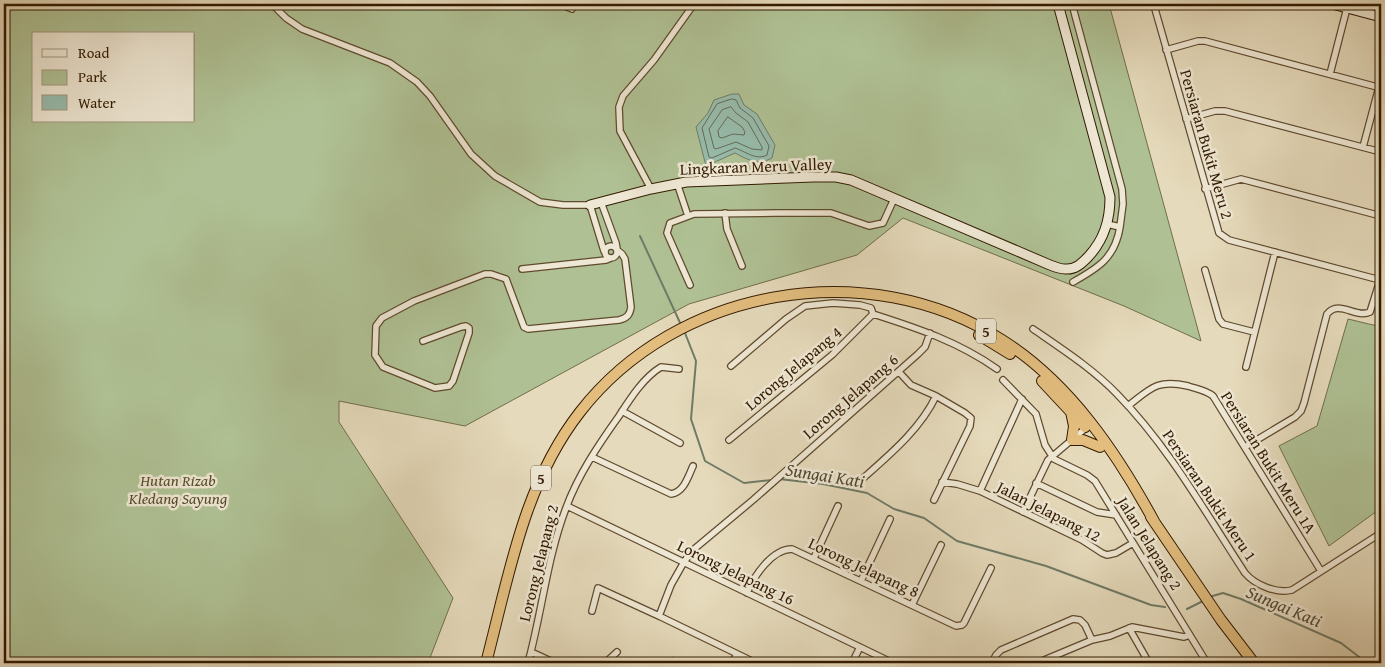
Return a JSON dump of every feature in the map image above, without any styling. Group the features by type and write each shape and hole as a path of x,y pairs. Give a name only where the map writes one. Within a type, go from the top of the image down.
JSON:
{"highway":[{"name":"5","path":"852,292 888,300 926,312 982,337 1022,363 1045,383 1088,426 1100,447 1155,523 1218,616 1254,663"},
{"name":"5","path":"486,663 511,558 519,534 536,489 558,445 580,412 604,385 635,358 668,336 698,320 733,306 766,298 804,293 852,292 888,296 929,307 964,320 1000,338 1038,368 1062,391 1088,426 1118,459 1155,523"},
{"path":"1070,410 1074,426 1072,440 1083,440 1100,447"},
{"name":"5","path":"1218,616 1246,663"}],"street":[{"name":"Lingkaran Meru Valley","path":"272,4 293,24 302,29 379,58 406,74 424,88 471,154 495,176 540,202 563,205 590,205 677,183 759,178 836,177 851,180 1065,270 1078,267 1103,237 1110,204 1109,189 1058,4"},
{"path":"560,4 572,9"},
{"path":"651,189 620,131 620,102 654,60 694,4"},
{"path":"1072,4 1122,189 1123,204 1115,247 1104,262 1073,282"},
{"name":"Persiaran Bukit Meru 2","path":"1155,4 1166,50 1217,230 1221,236 1229,240 1381,278"},
{"path":"1332,4 1381,17"},
{"path":"1330,74 1347,8"},
{"path":"1166,50 1198,41 1205,41 1380,88 1363,148"},
{"path":"1072,56 1085,53"},
{"path":"1186,119 1225,110 1381,152"},
{"path":"1206,189 1241,179 1381,216"},
{"path":"677,183 688,216"},
{"path":"690,284 667,232 670,223 688,216 831,212 864,225 873,226 883,223 894,199"},
{"path":"522,269 606,260 616,255 616,243 601,202"},
{"path":"590,205 606,256 620,260 625,266"},
{"path":"725,214 727,229 742,266"},
{"path":"595,222 606,218"},
{"path":"1107,224 1120,227"},
{"path":"423,341 461,326 469,328 453,381 449,386 435,388 383,367 375,355 376,326 379,320 422,297 488,273 504,278 507,281 524,327 528,329 626,318 630,310 624,256 614,246 610,246 606,247 596,260"},
{"path":"1246,367 1276,252"},
{"path":"1205,270 1219,318 1223,324 1254,332"},
{"path":"1245,447 1298,415 1304,403 1327,314 1334,308 1364,314 1370,312 1381,278"},
{"path":"731,366 786,319 805,306 821,303 860,305 871,308 873,314 930,333 960,346 998,369"},
{"name":"Lorong Jelapang 4","path":"729,440 832,355 873,314"},
{"name":"Persiaran Bukit Meru 1","path":"1033,330 1090,370 1128,406 1161,444 1249,578 1279,591 1288,591 1381,533"},
{"name":"Lorong Jelapang 6","path":"684,562 693,550 770,485 925,347 930,333"},
{"name":"Lorong Jelapang 2","path":"528,663 566,506 592,457 638,390 658,369 665,367 679,369"},
{"path":"898,372 911,385 936,396 971,418 970,426 934,500"},
{"path":"1003,380 1036,414 1046,445 1052,456"},
{"name":"Persiaran Bukit Meru 1A","path":"1128,406 1147,390 1161,384 1174,383 1206,391 1215,399 1321,571"},
{"path":"860,480 908,436 936,396"},
{"path":"980,492 1022,400"},
{"path":"622,411 680,443"},
{"path":"1023,512 1036,483 1052,456 1088,426"},
{"name":"Jalan Jelapang 2","path":"1052,456 1092,478 1207,663"},
{"path":"592,457 671,494 677,493 682,488 693,466"},
{"name":"Jalan Jelapang 12","path":"942,482 957,484 980,492 1107,554 1116,553 1133,542"},
{"path":"1036,483 1097,512 1116,515"},
{"name":"Lorong Jelapang 16","path":"566,506 894,663"},
{"path":"814,558 838,506"},
{"path":"861,581 890,519"},
{"path":"912,605 941,545"},
{"name":"Lorong Jelapang 8","path":"747,592 757,574 782,550 792,549 956,626 960,626 964,623 991,568"},
{"path":"659,616 671,585 684,562"},
{"path":"592,611 598,588 756,663"},
{"path":"992,663 1001,650 1074,619 1080,620 1085,624 1092,640"},
{"path":"1037,663 1092,640 1110,636 1129,628 1139,627 1184,637 1190,635"},
{"path":"1129,628 1149,663"},
{"path":"852,663 860,647"},
{"path":"531,652 555,663"},
{"path":"605,663 617,652"},
{"path":"732,663 737,654"}],"green space":[{"name":"Hutan Rizab Kledang Sayung","path":"4,4 1109,4 1201,341 1124,306 903,218 857,255 689,304 465,426 339,401 339,422 453,598 428,663 4,663"},
{"path":"1348,319 1381,325 1381,508 1329,546 1279,446 1317,426"}],"water":[{"path":"732,94 739,94 744,105 757,114 775,145 772,158 757,162 735,153 706,166 696,127 708,113 714,100"}],"waterway":[{"name":"Sungai Kati","path":"640,236 682,327"},
{"name":"Sungai Kati","path":"685,333 696,361 691,419 705,461 744,483 772,480"},
{"name":"Sungai Kati","path":"779,479 823,484 867,493 894,509 924,518 957,541 1046,566 1151,605 1165,607"},
{"name":"Sungai Kati","path":"1209,597 1223,593 1241,599 1341,643 1367,663"},
{"name":"Sungai Kati","path":"1187,609 1203,601"}]}
